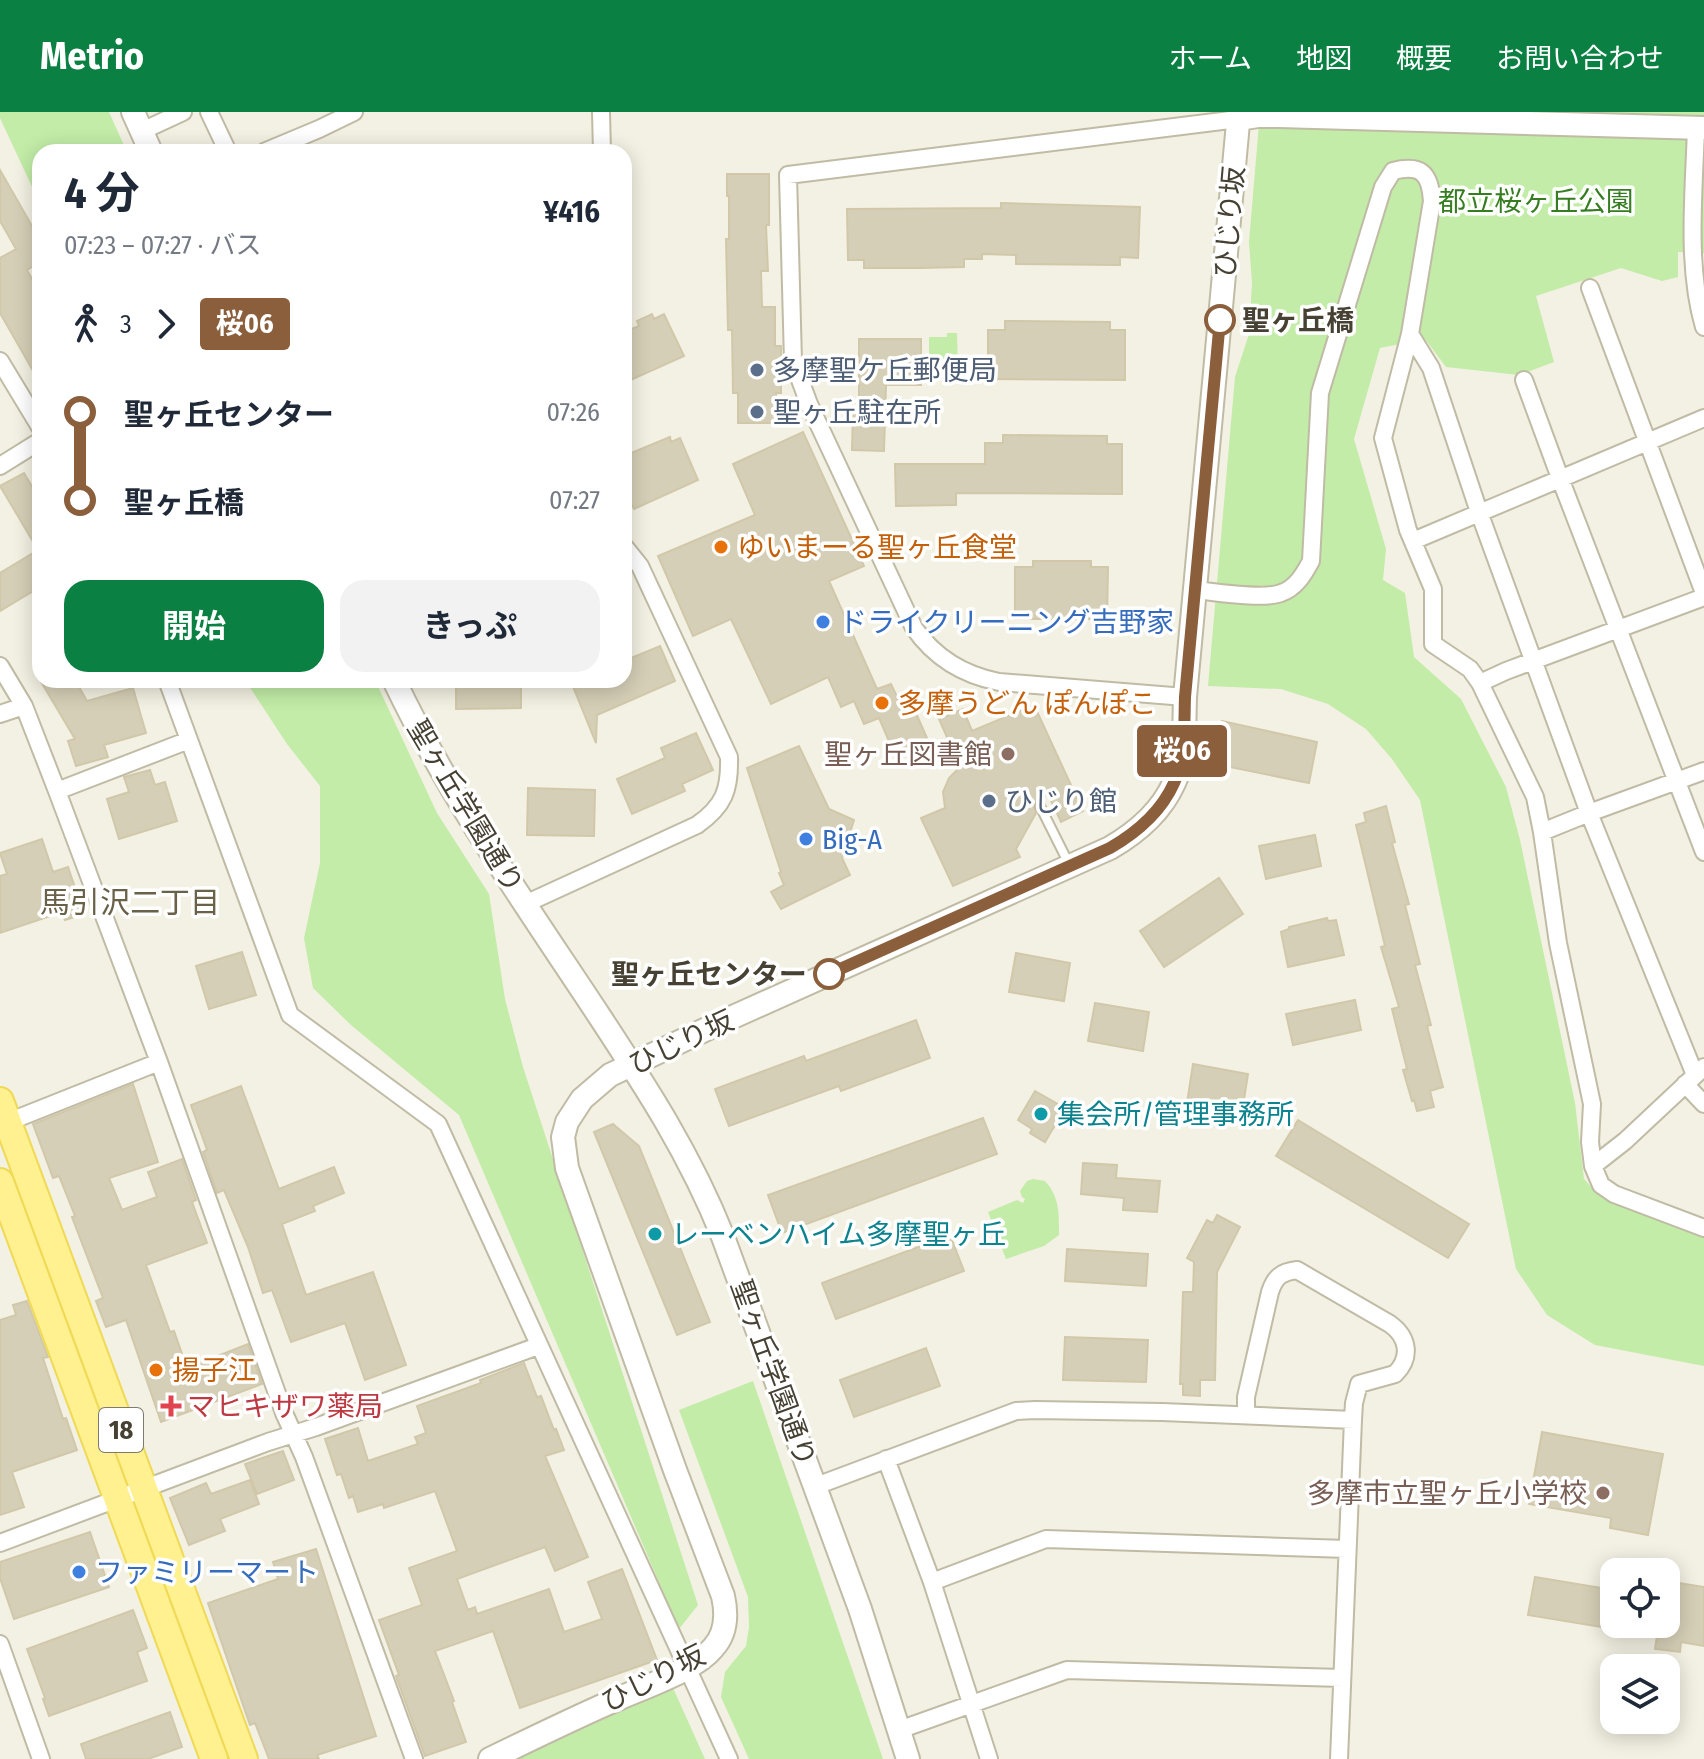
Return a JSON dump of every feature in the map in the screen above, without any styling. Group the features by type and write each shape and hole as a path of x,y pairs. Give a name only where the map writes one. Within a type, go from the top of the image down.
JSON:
{"main road":[{"name":"18","path":"4,1111 244,1759"},
{"name":"18","path":"0,1182 214,1759"}],"street":[{"path":"147,144 137,122 183,112"},
{"path":"209,112 224,144"},
{"path":"312,112 319,129"},
{"path":"283,144 354,112"},
{"path":"601,112 602,144"},
{"path":"1185,697 979,678 957,669 924,642 914,628 809,404 793,361 788,175 1239,116 1700,128 1695,288 1704,327"},
{"name":"ひじり坂","path":"490,1759 688,1667 715,1646 725,1625 725,1605 570,1178 563,1137 567,1122 582,1099 610,1075 715,1025 1110,848 1134,834 1157,809 1174,783 1183,741 1239,116"},
{"path":"1195,590 1278,595 1295,585 1311,561 1320,393 1383,187 1393,171 1415,169 1427,176 1432,201 1410,334 1383,438 1408,530 1433,589 1433,644 1470,669 1480,683 1535,797 1558,943 1592,1104 1590,1142 1593,1166 1601,1185 1614,1194 1704,1228"},
{"path":"1480,683 1704,595 1590,288"},
{"path":"1410,334 1431,368 1479,512 1589,813 1704,1104"},
{"path":"0,361 32,414"},
{"path":"1524,380 1704,852"},
{"path":"1413,541 1704,418"},
{"path":"0,466 32,446"},
{"path":"525,904 697,825 712,815 727,788 729,757 640,566 632,556"},
{"path":"0,666 24,706 57,791 414,1759"},
{"path":"170,688 290,1015 438,1124 729,1759"},
{"name":"聖ヶ丘学園通り","path":"398,688 482,838 632,1065 691,1164 709,1201 860,1609 908,1759"},
{"path":"0,714 24,706"},
{"path":"57,791 189,740"},
{"path":"1542,832 1704,771"},
{"path":"4,1111 159,1062"},
{"path":"1593,1166 1625,1141 1695,1076"},
{"path":"1246,1415 1246,1397 1270,1292 1280,1274 1297,1270 1400,1331 1405,1361 1395,1374 1359,1384 1354,1403 1339,1759"},
{"path":"0,1543 538,1346"},
{"path":"816,1486 1016,1411 1353,1420"},
{"path":"886,1459 932,1582 989,1759"},
{"path":"932,1582 1046,1539 1347,1549"},
{"path":"0,1644 41,1759"},
{"path":"899,1730 1067,1670 1342,1678"}],"lane":[{"path":"1040,806 1069,865"}],"green space":[{"path":"0,112 109,112 123,144 32,144 32,187"},
{"name":"都立桜ヶ丘公園","path":"1260,112 1704,112 1704,253 1678,252 1678,277 1662,281 1621,268 1536,296 1554,362 1519,375 1446,367 1425,339 1380,348 1354,439 1386,549 1383,580 1405,593 1414,657 1461,699 1506,787 1575,1103 1584,1179 1594,1190 1704,1234 1704,1366 1595,1345 1547,1315 1516,1269 1420,800 1392,759 1366,729 1328,704 1281,689 1208,686 1235,377 1249,334 1252,283 1249,242"},
{"path":"947,333 957,333 958,368 929,368 929,337 947,337"},
{"path":"250,688 379,688 437,813 489,894 505,999 523,1067 698,1605 679,1629 459,1115 351,1025 313,988 304,938 320,863 320,786 287,744"},
{"path":"1027,1181 1045,1181 1054,1193 1058,1206 1059,1235 1044,1246 1006,1259 988,1212 1017,1200 1023,1203 1025,1199 1020,1191"},
{"path":"753,1381 883,1759 749,1759 721,1697 725,1672 746,1646 748,1597 679,1410"},
{"path":"672,1688 705,1759 517,1759"}],"building":[{"path":"0,170 32,226 32,267 27,270 32,279 32,369 0,313 0,258 16,249 0,221"},
{"path":"727,174 769,174 769,225 766,225 768,271 761,271 762,307 775,307 775,346 781,346 781,393 776,393 777,423 738,423 738,393 733,393 732,330 728,330"},
{"path":"1001,203 1140,207 1138,258 1120,257 1120,265 1016,264 1016,255 982,254 982,259 964,259 964,267 921,268 864,268 864,260 848,260 847,209 1001,208"},
{"path":"652,314 654,319 664,314 684,356 632,379 632,329 639,326 637,321"},
{"path":"1005,321 1110,322 1110,330 1125,330 1125,380 988,379 988,330 1005,330"},
{"path":"859,339 921,339 921,385 886,385 884,451 852,450 853,411 859,411"},
{"path":"803,432 864,566 829,581 877,689 891,684 898,699 908,695 927,738 894,753 879,718 864,724 854,701 841,707 828,677 771,704 731,619 693,636 658,556 755,515 733,464"},
{"path":"1003,435 1107,436 1107,444 1122,444 1122,494 956,493 956,505 896,506 895,464 985,464 985,443 1003,443"},
{"path":"670,437 671,442 680,438 698,480 634,509 632,453"},
{"path":"24,473 32,486 32,540 0,486"},
{"path":"32,554 32,592 0,611 0,573"},
{"path":"1033,561 1091,561 1091,567 1108,567 1107,619 1015,619 1015,567 1033,567"},
{"path":"660,646 675,681 597,715 596,743 574,688 632,688 632,658"},
{"path":"45,688 80,688 87,701 133,688 146,733 104,745 108,757 76,766 68,741 75,739"},
{"path":"456,688 521,688 521,708 456,709"},
{"name":"ひじり館","path":"1034,705 1083,811 1061,822 1047,792 1043,800 1038,799 1034,803 1036,813 1016,849 1020,857 953,886 921,818 945,808 943,792 949,778 960,767 939,719 963,709 972,731"},
{"path":"1222,721 1317,742 1309,783 1215,764"},
{"path":"696,733 713,770 682,784 685,791 632,814 617,779 665,758 661,748"},
{"name":"Big-A","path":"799,746 829,809 854,820 842,858 850,875 781,909 771,892 784,885 781,872 747,768"},
{"path":"150,770 155,785 165,782 177,821 119,839 107,799 129,792 124,777"},
{"path":"528,788 595,790 594,836 527,835"},
{"path":"1386,806 1395,842 1392,843 1409,904 1405,905 1420,964 1415,965 1431,1025 1427,1026 1443,1087 1430,1091 1434,1107 1417,1111 1403,1070 1407,1069 1392,1009 1399,1007 1381,947 1385,946 1356,825 1366,822 1364,813"},
{"path":"1315,835 1321,866 1266,879 1259,846"},
{"path":"42,839 53,872 68,867 84,914 65,920 62,912 0,933 0,876 7,874 0,853"},
{"path":"1219,878 1243,914 1164,967 1140,931"},
{"path":"1327,918 1328,921 1336,920 1344,955 1288,967 1281,932 1289,927"},
{"path":"242,952 256,995 209,1009 196,966"},
{"path":"1016,953 1070,963 1064,1001 1009,992"},
{"path":"1355,1000 1361,1030 1293,1045 1286,1014"},
{"path":"1095,1003 1149,1012 1143,1051 1088,1041"},
{"path":"916,1020 930,1058 841,1091 839,1086 729,1126 715,1089 804,1056 806,1061"},
{"path":"1193,1064 1248,1074 1242,1112 1187,1103"},
{"path":"133,1084 158,1162 109,1178 122,1210 157,1197 148,1172 182,1159 196,1200 192,1202 207,1243 146,1265 170,1332 174,1331 187,1368 248,1344 262,1384 161,1422 126,1320 106,1327 96,1301 103,1298 72,1217 75,1216 59,1176 53,1178 33,1124"},
{"path":"241,1086 279,1189 334,1167 344,1193 313,1206 315,1211 282,1224 306,1295 373,1272 406,1365 365,1380 345,1323 291,1342 272,1290 263,1293 224,1190 217,1193 203,1152 207,1150 191,1105"},
{"name":"集会所/管理事務所","path":"1035,1091 1065,1108 1045,1142 1030,1133 1032,1129 1018,1120"},
{"path":"983,1118 997,1154 782,1233 768,1195"},
{"path":"1298,1120 1469,1224 1448,1258 1276,1156"},
{"name":"レーベンハイム多摩聖ヶ丘","path":"613,1124 639,1146 710,1322 677,1335 594,1132"},
{"path":"1083,1163 1117,1165 1116,1178 1160,1181 1157,1212 1123,1210 1124,1198 1081,1194"},
{"path":"1217,1215 1240,1227 1217,1272 1215,1380 1200,1380 1200,1396 1183,1395 1183,1384 1180,1384 1183,1292 1193,1292 1194,1262 1187,1258 1207,1220 1213,1223"},
{"path":"950,1235 964,1271 836,1319 822,1283"},
{"path":"1067,1249 1148,1254 1146,1286 1065,1281"},
{"path":"27,1301 48,1357 43,1358 63,1419 66,1418 77,1450 12,1472 24,1507 0,1515 0,1320 16,1315 13,1305"},
{"path":"1065,1337 1148,1340 1146,1382 1063,1380"},
{"path":"926,1348 940,1386 854,1417 840,1380"},
{"path":"524,1363 564,1450 545,1456 588,1557 555,1571 545,1547 457,1579 468,1610 475,1607 477,1614 549,1589 564,1632 602,1619 588,1582 622,1569 657,1660 520,1708 493,1631 435,1651 466,1742 425,1756 379,1620 422,1605 409,1568 457,1551 435,1491 384,1508 383,1504 358,1512 353,1496 349,1498 341,1474 337,1475 325,1439 358,1428 368,1461 418,1444 415,1437 426,1433 417,1406 481,1383 480,1380"},
{"path":"1542,1432 1663,1454 1648,1535 1610,1528 1611,1518 1529,1504"},
{"path":"283,1451 294,1480 257,1494 245,1464"},
{"path":"250,1480 259,1504 220,1519 225,1531 189,1545 170,1498 206,1483 211,1494"},
{"path":"90,1532 109,1587 14,1619 0,1578 0,1562"},
{"path":"316,1549 376,1736 317,1755 319,1759 269,1759 255,1723 250,1725 208,1603 278,1579 273,1562"},
{"path":"1535,1577 1600,1588 1600,1627 1528,1615"},
{"path":"1680,1583 1704,1587 1704,1646 1681,1642 1680,1652 1655,1649 1657,1638 1680,1638"},
{"path":"133,1610 147,1648 137,1652 147,1681 49,1716 27,1649"},
{"path":"170,1712 182,1747 148,1759 86,1759 81,1744"}],"bus line":[{"name":"桜06","path":"829,974 1110,848 1134,834 1157,809 1174,783 1183,741 1220,320"}],"place":[{"name":"聖ヶ丘橋","path":"1220,320"},
{"name":"多摩聖ケ丘郵便局","path":"757,370"},
{"name":"聖ヶ丘駐在所","path":"757,412"},
{"name":"ゆいまーる聖ヶ丘食堂","path":"721,547"},
{"name":"ドライクリーニング吉野家","path":"823,622"},
{"name":"多摩うどん ぽんぽこ","path":"882,703"},
{"name":"聖ヶ丘図書館","path":"1008,754"},
{"name":"ひじり館","path":"989,801"},
{"name":"Big-A","path":"806,839"},
{"name":"聖ヶ丘センター","path":"829,974"},
{"name":"集会所/管理事務所","path":"1041,1114"},
{"name":"レーベンハイム多摩聖ヶ丘","path":"655,1234"},
{"name":"揚子江","path":"156,1370"},
{"name":"マヒキザワ薬局","path":"171,1406"},
{"name":"多摩市立聖ヶ丘小学校","path":"1603,1493"},
{"name":"ファミリーマート","path":"79,1572"}],"district":[{"name":"馬引沢二丁目","path":"130,903"}]}
